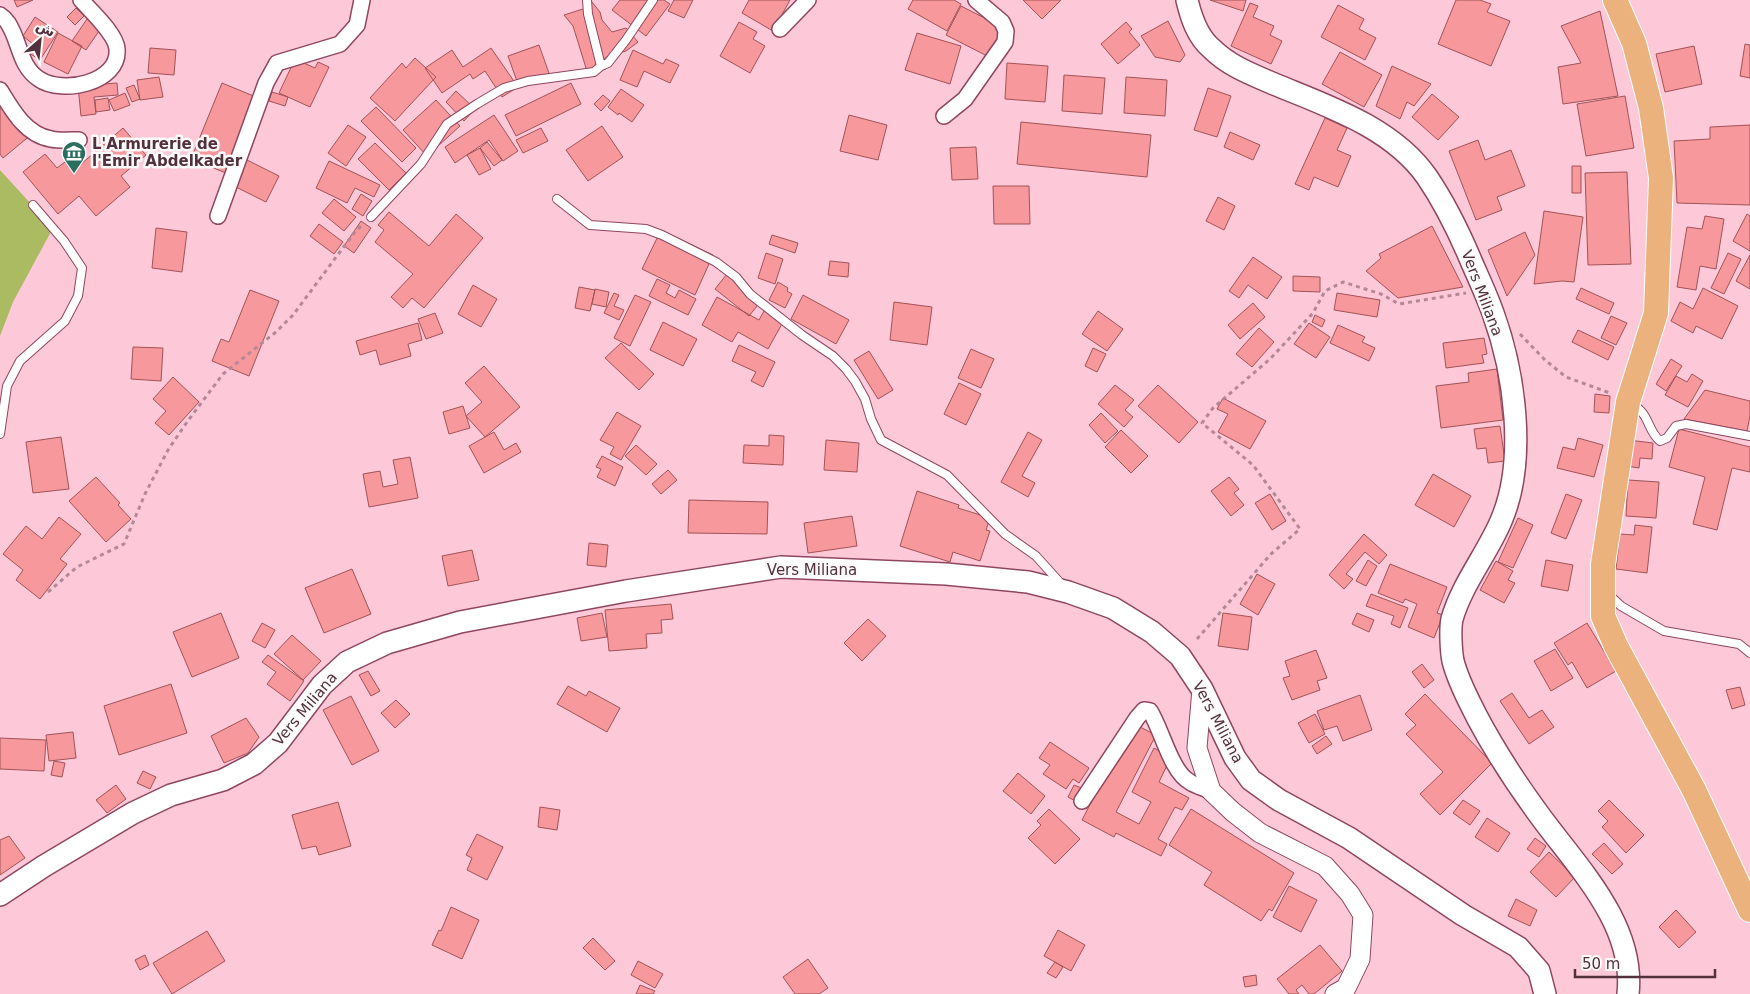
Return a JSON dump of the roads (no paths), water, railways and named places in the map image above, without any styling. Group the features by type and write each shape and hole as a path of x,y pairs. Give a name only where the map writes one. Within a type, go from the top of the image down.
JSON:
{"main road":[{"name":"Vers Miliana","path":"1188,0 1192,20 1209,47 1234,67 1349,116 1396,144 1425,174 1452,217 1494,313 1511,380 1516,433 1512,485 1502,520 1463,592 1451,621 1452,658 1462,687 1491,743 1534,808 1600,896 1621,936 1630,978 1628,994"},
{"path":"1615,0 1634,43 1651,108 1661,178 1656,313 1628,402 1603,564 1603,616 1616,646 1694,790 1750,910"},
{"name":"Vers Miliana","path":"0,895 44,866 133,813 172,795 222,780 254,764 278,743 322,685 347,662 387,643 460,622 597,596 781,567 946,574 1028,582 1068,592 1113,608 1152,632 1180,656 1202,689 1235,758 1251,780 1278,800 1349,838 1462,916 1518,947 1539,971 1545,994"}],"street":[{"path":"0,15 8,22 30,72 40,81 60,86 82,85 100,78 115,65 118,50 115,40 81,0"},
{"path":"218,216 266,83 277,63 340,44 357,25 362,0"},
{"path":"780,29 808,0"},
{"path":"944,116 965,99 1005,42 1006,31 1002,22 976,0"},
{"path":"0,90 15,114 32,132 50,139 79,140"},
{"path":"1202,689 1197,748 1211,791"},
{"path":"1082,801 1137,718 1144,710 1150,711 1156,720 1177,771 1188,782 1211,791 1233,812 1260,833 1325,866 1350,894 1363,916 1360,959 1346,988 1335,994"}],"lane":[{"path":"587,0 588,14 601,66"},
{"path":"371,217 421,164 447,124 504,88 528,81 594,72 608,63 653,0"},
{"path":"556,199 590,226 646,230 662,235 716,262 736,277 750,294 802,336 833,356 846,368 865,399 881,440 948,475 1005,534 1036,556 1068,592"},
{"path":"0,434 7,386 20,361 65,322 78,296 82,268 64,241 34,205"},
{"path":"1628,402 1640,408 1654,436 1660,441 1667,438 1676,426 1686,424 1750,436"},
{"path":"1604,590 1621,606 1664,631 1739,644 1750,653"}],"place":[{"name":"L'Armurerie de l'Emir Abdelkader","path":"74,174"}]}
